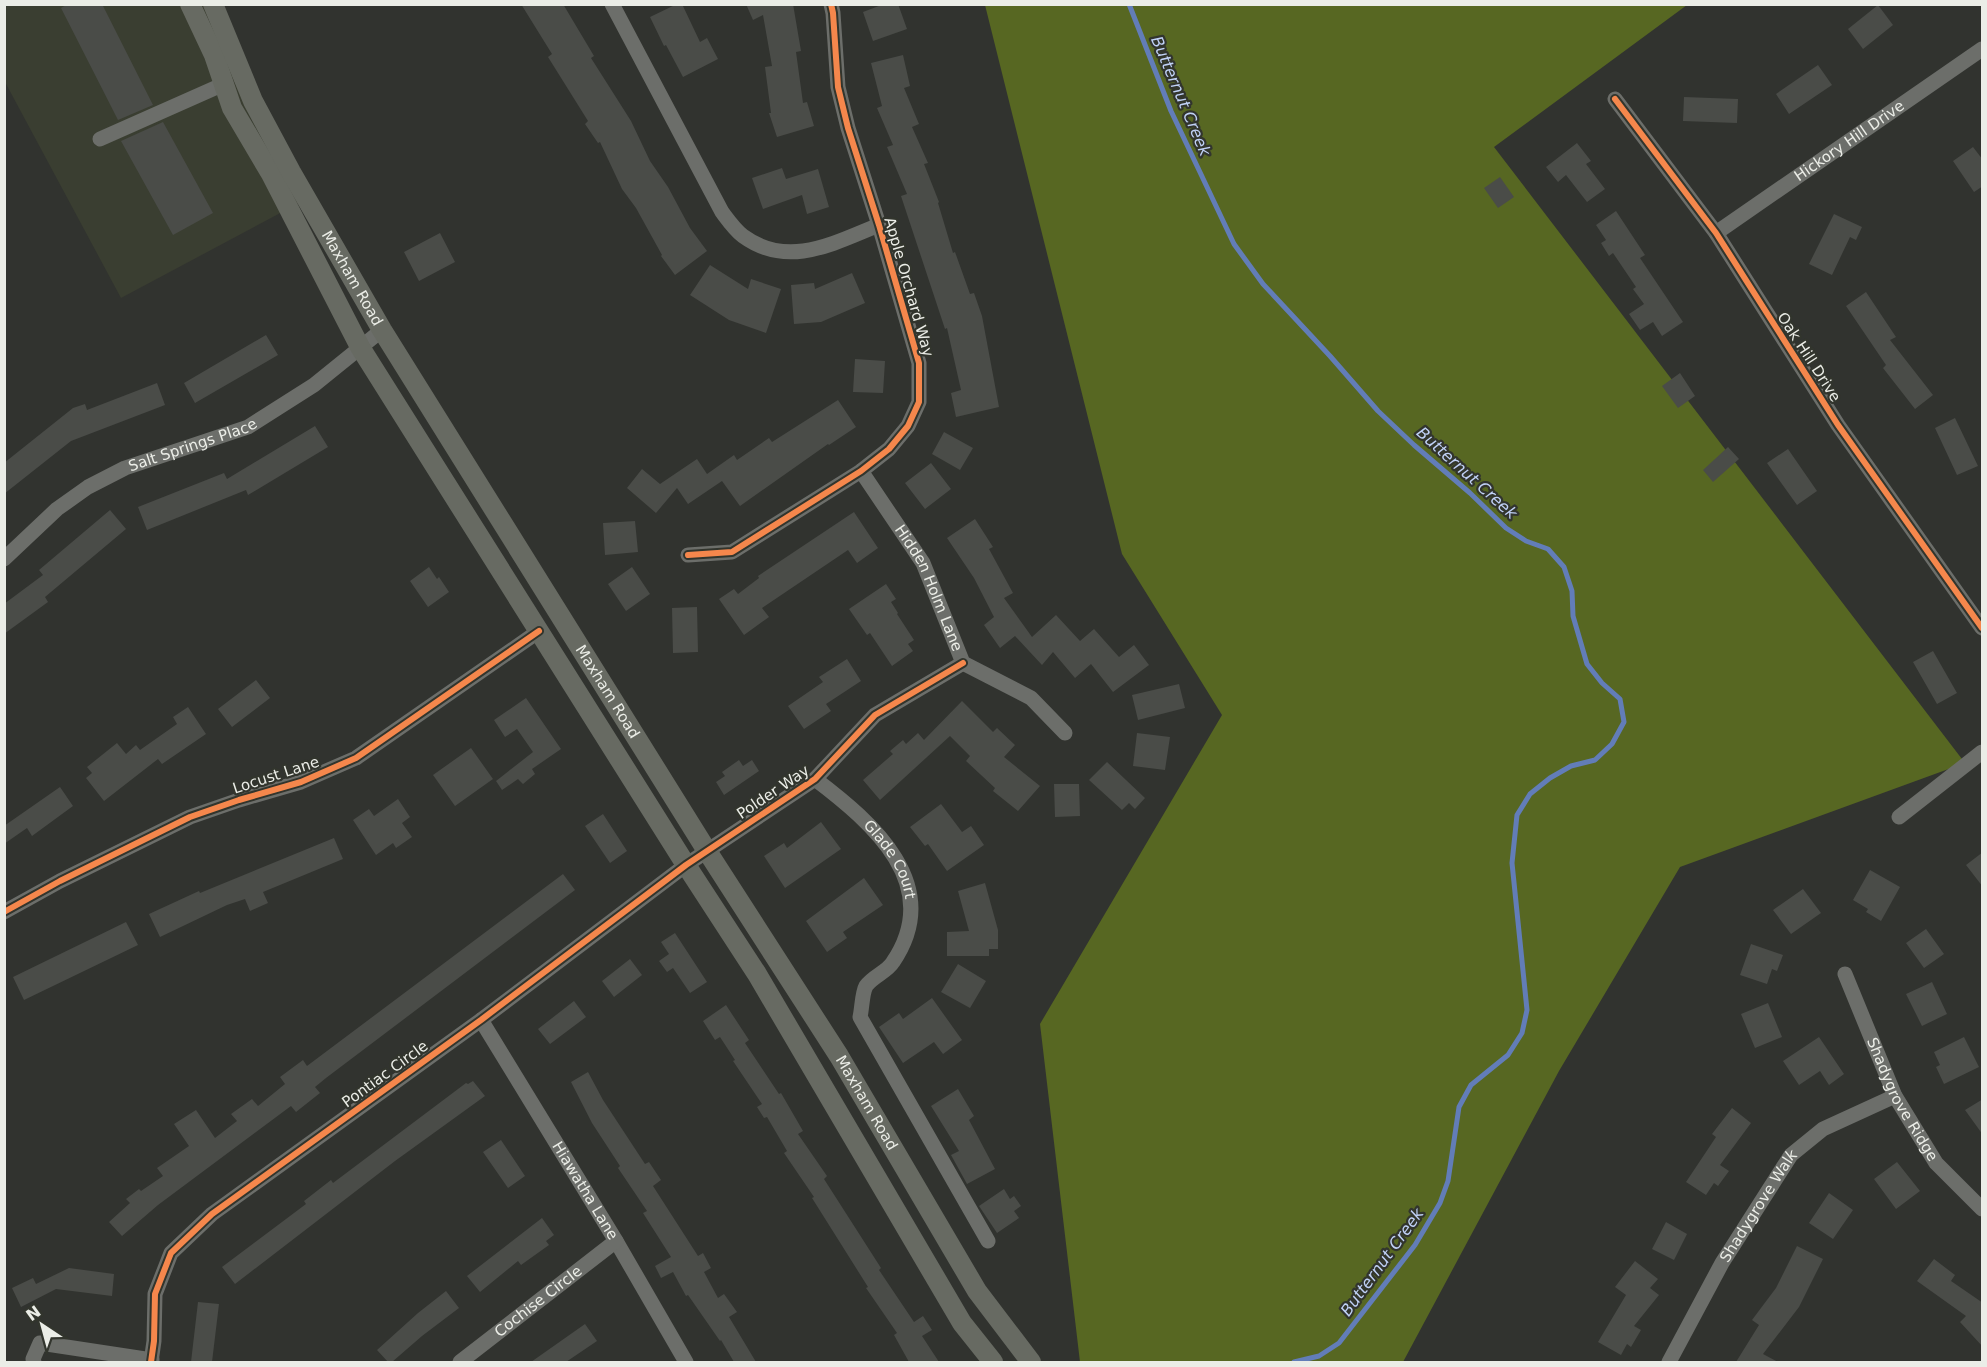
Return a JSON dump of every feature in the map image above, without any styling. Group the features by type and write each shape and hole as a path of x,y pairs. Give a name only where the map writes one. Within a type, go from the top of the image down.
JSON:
{"main road":[{"name":"Maxham Road","path":"190,4 204,32 232,108 271,174 360,347 757,974 962,1323 993,1362"},
{"name":"Maxham Road","path":"213,4 253,101 382,330 707,851 840,1056 976,1291 1030,1362"}],"street":[{"path":"612,4 722,212 742,235 764,248 797,253 828,245 879,225"},
{"name":"Apple Orchard Way","path":"688,555 732,552 861,471 889,449 908,426 919,402 920,363 848,129 838,87 834,13 831,4"},
{"name":"Hickory Hill Drive","path":"1716,233 1980,55"},
{"path":"100,139 224,84"},
{"name":"Oak Hill Drive","path":"1615,99 1716,233 1838,425 1983,628"},
{"name":"Salt Springs Place","path":"4,559 57,509 88,487 125,468 248,427 314,385 382,330"},
{"name":"Hidden Holm Lane","path":"861,471 923,564 963,663 1031,698 1065,733"},
{"name":"Locust Lane","path":"4,912 60,881 190,817 302,782 356,758 539,631"},
{"name":"Polder Way","path":"707,851 815,779 875,715 963,663"},
{"path":"1899,817 1976,757"},
{"name":"Glade Court","path":"815,779 869,825 888,846 911,892 911,923 893,963 866,987 861,1017 988,1241"},
{"name":"Pontiac Circle","path":"152,1361 154,1294 171,1252 212,1214 481,1020 707,851"},
{"name":"Shadygrove Ridge","path":"1845,974 1895,1096 1936,1163 1983,1209"},
{"name":"Hiawatha Lane","path":"481,1020 616,1241 686,1362"},
{"name":"Shadygrove Walk","path":"1669,1362 1722,1263 1791,1155 1823,1130 1895,1096"},
{"name":"Cochise Circle","path":"460,1362 616,1241"},
{"path":"34,1362 33,1359 40,1342 152,1361"}],"shaded area":[{"path":"4,5 213,5 301,202 121,298 5,82"}],"green space":[{"path":"985,5 1687,5 1494,147 1965,763 1680,867 1559,1071 1403,1362 1080,1362 1040,1024 1222,715 1122,554"}],"building":[{"path":"68,4 102,4 153,105 118,120 61,8"},
{"path":"521,4 563,4 594,56 591,58 631,121 650,161 668,187 690,228 707,251 675,275 661,256 636,208 622,189 600,142 598,143 585,124 588,121 548,57 552,54"},
{"path":"677,4 682,4 700,42 707,38 718,59 683,77 650,17"},
{"path":"746,4 793,4 801,51 796,52 803,103 807,102 814,126 777,137 769,113 771,113 765,67 772,66 763,15 753,20"},
{"path":"884,4 898,4 907,29 873,41 863,12"},
{"path":"1878,5 1893,25 1863,49 1848,29"},
{"path":"903,55 910,86 904,88 919,124 912,127 928,163 924,164 939,202 953,253 955,252 970,294 974,293 982,316 999,407 956,417 951,393 961,390 947,328 945,329 901,196 907,194 887,147 893,145 877,108 882,106 871,63"},
{"path":"1818,65 1832,85 1789,114 1776,94"},
{"path":"1684,97 1738,99 1737,123 1683,121"},
{"path":"163,122 213,213 173,235 121,141"},
{"path":"1577,143 1591,161 1586,164 1605,189 1587,202 1566,175 1558,182 1546,167"},
{"path":"1973,147 1983,160 1983,186 1974,192 1953,161"},
{"path":"782,168 786,179 818,169 829,207 807,214 802,195 763,209 752,178"},
{"path":"1500,177 1514,197 1498,208 1484,188"},
{"path":"1616,211 1645,255 1640,258 1683,322 1662,336 1653,322 1640,330 1629,314 1644,304 1633,289 1636,287 1613,253 1609,256 1601,243 1606,240 1596,225"},
{"path":"1834,214 1862,227 1856,240 1850,237 1832,275 1809,264"},
{"path":"440,233 455,262 419,281 404,252"},
{"path":"710,265 748,289 751,279 781,289 766,333 729,320 690,295"},
{"path":"852,273 865,303 821,322 794,324 791,285 814,283 815,289"},
{"path":"1866,292 1896,337 1890,340 1933,395 1915,409 1883,368 1886,365 1846,306"},
{"path":"266,335 278,355 195,403 184,383"},
{"path":"855,359 885,361 883,393 853,392"},
{"path":"1680,373 1695,396 1678,408 1662,386"},
{"path":"157,383 165,405 71,441 4,494 4,463 73,408 85,404 87,410"},
{"path":"838,400 856,427 740,506 722,481 688,504 677,488 656,513 627,488 642,469 660,484 697,459 707,474 734,455 737,460 769,438 772,442"},
{"path":"1955,418 1978,466 1957,475 1935,428"},
{"path":"315,426 328,447 248,495 246,490 147,530 138,507 224,473 227,479"},
{"path":"944,432 973,448 960,470 932,454"},
{"path":"1728,447 1739,459 1713,482 1703,470"},
{"path":"1788,449 1817,491 1797,505 1767,463"},
{"path":"931,463 951,489 925,509 905,483"},
{"path":"110,510 126,529 45,597 48,602 4,634 4,604 43,575 39,570"},
{"path":"854,512 878,548 857,563 848,550 762,608 769,617 744,635 719,599 734,589 738,594 759,578 758,576"},
{"path":"975,519 993,547 989,549 1013,593 1004,598 1032,637 1056,615 1080,641 1094,629 1119,657 1134,645 1149,665 1113,692 1091,664 1075,678 1053,652 1042,665 1015,636 1000,648 984,625 994,617 974,578 947,538"},
{"path":"635,521 638,552 605,555 603,523"},
{"path":"429,567 449,592 428,607 410,581"},
{"path":"632,567 650,594 626,611 608,584"},
{"path":"886,584 896,599 891,602 897,614 914,640 908,644 913,651 892,666 870,633 867,635 849,609"},
{"path":"697,607 698,652 673,653 672,608"},
{"path":"1933,651 1957,693 1937,704 1913,662"},
{"path":"847,659 861,681 826,704 831,711 804,729 788,706 823,682 819,677"},
{"path":"256,680 270,698 232,727 218,709"},
{"path":"1179,684 1185,708 1138,720 1132,695"},
{"path":"526,698 561,749 532,769 535,774 523,784 518,779 502,790 496,781 533,752 517,729 505,737 494,720"},
{"path":"962,701 993,732 997,728 1015,745 1004,757 1040,786 1018,811 993,791 995,788 966,761 970,756 950,736 880,800 863,780 893,754 890,751 903,740 906,744 918,733 924,740"},
{"path":"188,707 206,734 162,764 158,759 104,801 86,778 92,773 87,767 117,743 126,754 136,745 140,750 177,724 173,717"},
{"path":"1137,733 1170,737 1165,770 1133,766"},
{"path":"471,748 493,779 455,806 433,775"},
{"path":"739,760 743,766 752,760 759,771 724,795 716,782 725,776 722,772"},
{"path":"1107,762 1145,798 1135,809 1129,803 1122,810 1089,780"},
{"path":"1054,784 1079,784 1080,816 1055,817"},
{"path":"60,787 73,806 32,836 27,828 4,844 4,826"},
{"path":"398,799 410,817 402,823 412,837 396,848 393,843 376,855 353,820 369,809 374,816"},
{"path":"941,804 962,832 971,826 984,845 947,871 928,844 925,846 910,827"},
{"path":"603,814 627,851 610,863 585,826"},
{"path":"821,822 841,849 785,888 764,856 784,843 787,848"},
{"path":"334,838 343,859 263,892 268,903 250,911 245,899 227,905 160,937 149,914 199,891 200,893"},
{"path":"1983,852 1983,887 1966,865"},
{"path":"1870,870 1900,887 1881,921 1866,912 1868,909 1853,900"},
{"path":"563,874 575,890 326,1078 315,1087 320,1093 296,1112 291,1106 158,1205 122,1236 109,1222 130,1203 126,1199 163,1176 157,1168 189,1146 174,1124 196,1110 215,1138 237,1121 231,1114 252,1099 258,1106 285,1084 280,1077 303,1060 307,1066"},
{"path":"864,878 883,905 843,932 847,938 827,952 806,921"},
{"path":"985,883 998,930 998,949 989,949 989,956 947,956 947,932 969,931 958,891"},
{"path":"1803,889 1821,913 1791,934 1773,910"},
{"path":"126,922 138,945 24,1000 13,977"},
{"path":"1926,929 1944,954 1924,968 1906,943"},
{"path":"675,933 707,982 690,993 673,968 667,972 659,961 669,954 661,942"},
{"path":"1751,944 1783,955 1777,971 1772,969 1767,984 1740,975"},
{"path":"630,959 642,975 614,997 602,981"},
{"path":"958,964 986,981 970,1008 941,992"},
{"path":"1932,982 1947,1014 1922,1026 1906,994"},
{"path":"932,998 962,1040 943,1054 934,1042 903,1063 879,1027 899,1013 903,1019"},
{"path":"574,1001 586,1017 550,1044 538,1029"},
{"path":"1768,1003 1782,1037 1755,1048 1741,1014"},
{"path":"726,1005 749,1040 745,1043 779,1094 781,1093 803,1131 798,1134 827,1176 824,1179 881,1268 879,1270 914,1322 923,1316 932,1330 922,1336 939,1362 909,1362 894,1335 897,1333 866,1288 868,1287 812,1198 814,1197 784,1153 787,1151 767,1117 764,1118 757,1107 762,1104 720,1037 715,1040 703,1021"},
{"path":"1819,1037 1844,1074 1829,1085 1820,1071 1799,1085 1783,1061"},
{"path":"1964,1037 1979,1067 1944,1084 1936,1067 1940,1065 1934,1052"},
{"path":"588,1072 603,1100 645,1164 649,1162 661,1180 653,1186 698,1256 703,1253 711,1268 704,1272 718,1298 724,1294 737,1312 729,1317 756,1362 734,1362 721,1340 688,1295 686,1296 673,1272 661,1278 655,1266 671,1257 643,1213 647,1211 618,1168 620,1166 592,1123 571,1082"},
{"path":"473,1081 485,1096 395,1161 235,1284 222,1267 306,1204 304,1201 331,1180 333,1183 466,1083"},
{"path":"958,1089 974,1116 969,1120 995,1169 967,1184 951,1155 959,1151 931,1106"},
{"path":"1983,1099 1983,1135 1965,1110"},
{"path":"1732,1108 1751,1123 1720,1165 1729,1171 1718,1186 1714,1183 1706,1195 1686,1182 1716,1137 1712,1134"},
{"path":"501,1140 525,1176 508,1188 483,1152"},
{"path":"1897,1162 1920,1191 1896,1209 1874,1179"},
{"path":"1004,1189 1010,1199 1014,1196 1021,1206 1014,1211 1019,1218 997,1233 979,1206"},
{"path":"1829,1193 1853,1210 1833,1239 1809,1223"},
{"path":"542,1218 554,1235 546,1241 549,1245 521,1265 518,1261 480,1292 467,1276"},
{"path":"1666,1222 1687,1234 1674,1260 1652,1249"},
{"path":"1797,1246 1823,1259 1799,1307 1763,1354 1778,1362 1736,1362 1759,1325 1752,1320 1776,1288"},
{"path":"1934,1259 1955,1275 1951,1281 1983,1303 1983,1347 1960,1322 1966,1316 1917,1281"},
{"path":"1635,1261 1658,1279 1650,1288 1659,1295 1634,1326 1641,1330 1631,1347 1627,1344 1621,1355 1598,1342 1626,1295 1615,1287"},
{"path":"69,1268 114,1274 112,1296 56,1289 21,1307 12,1288 33,1278 36,1284"},
{"path":"446,1291 459,1308 392,1362 388,1362 377,1350"},
{"path":"198,1302 219,1304 212,1362 191,1362"},
{"path":"585,1324 597,1341 566,1362 531,1362"}],"waterway":[{"name":"Butternut Creek","path":"1129,4 1171,111 1234,244 1263,284 1378,411 1506,528 1526,541 1548,549 1564,567 1572,591 1573,616 1587,664 1602,683 1620,699 1624,722 1612,744 1595,760 1571,766 1550,778 1530,794 1517,815 1512,863 1527,1010 1522,1033 1508,1055 1471,1085 1459,1107 1448,1181 1440,1203 1415,1245 1339,1343 1319,1356 1294,1362"}],"cycle path":[{"path":"688,555 732,552 861,471 889,449 908,426 919,402 919,363 848,128 838,87 831,4"},
{"path":"1615,99 1716,233 1838,425 1982,628"},
{"path":"4,912 60,881 190,817 301,782 356,758 539,631"},
{"path":"151,1362 155,1294 171,1253 212,1214 481,1020 686,865 815,779 875,715 963,663"}]}
